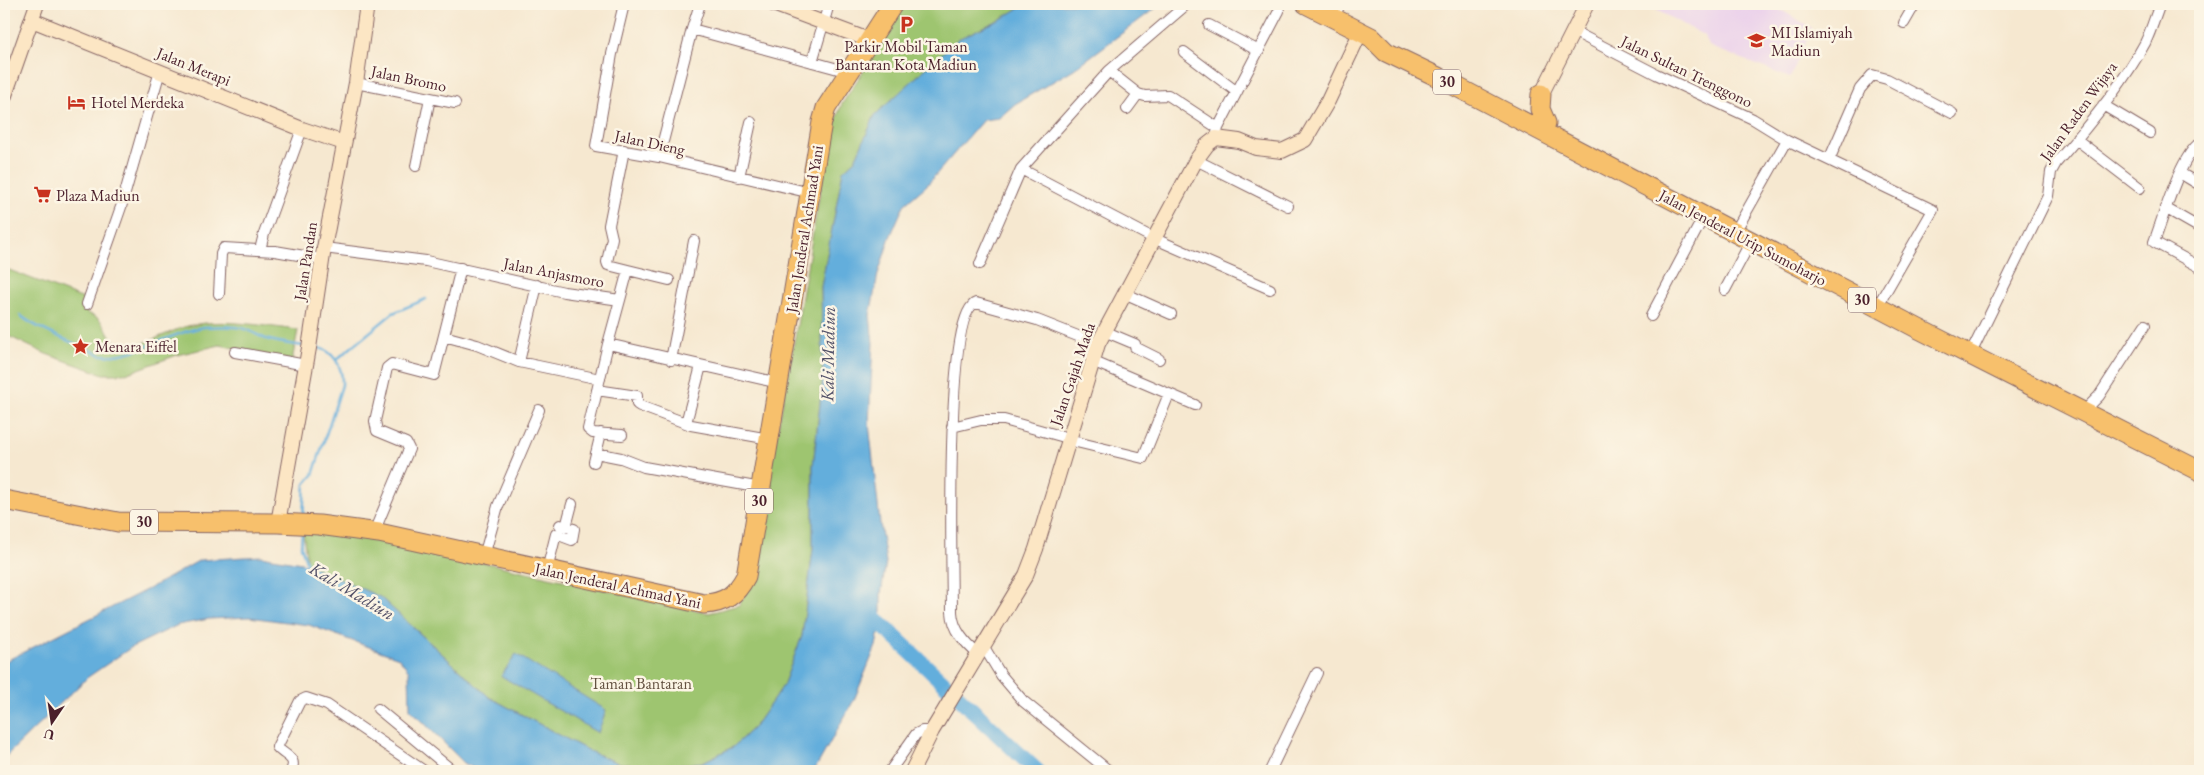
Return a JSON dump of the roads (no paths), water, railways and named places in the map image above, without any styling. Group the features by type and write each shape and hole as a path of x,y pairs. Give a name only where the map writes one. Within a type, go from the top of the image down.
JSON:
{"highway":[{"name":"Jalan Jenderal Achmad Yani","path":"4,500 118,522 319,525 374,532 704,604 718,603 731,596 746,576 822,122 826,108 893,4"},
{"name":"Jalan Jenderal Urip Sumoharjo","path":"1312,5 1337,11 1366,34 1392,41 1704,216 1916,328 2200,471"},
{"path":"1535,121 1540,109 1541,94"},
{"name":"Jalan Jenderal Urip Sumoharjo","path":"1535,121 1740,223 1881,300 2200,462"}],"street":[{"path":"4,98 37,4"},
{"name":"Jalan Pandan","path":"282,524 323,253 356,82 368,4"},
{"name":"Jalan Dieng","path":"624,4 612,54 595,144 811,193"},
{"path":"659,158 700,4"},
{"path":"773,4 869,40"},
{"path":"812,62 829,4"},
{"path":"980,264 1022,169 1109,71 1187,4"},
{"path":"1541,94 1587,4"},
{"path":"1904,22 1915,4"},
{"name":"Jalan Raden Wijaya","path":"1974,347 2048,196 2053,168 2103,104 2146,42 2160,4"},
{"path":"1217,133 1280,11"},
{"name":"Jalan Merapi","path":"32,20 302,129 344,142"},
{"path":"1209,25 1258,51"},
{"path":"692,29 849,72"},
{"name":"Jalan Sultan Trenggono","path":"1573,31 1656,74 1753,119 1787,140 1933,210 1881,300"},
{"path":"1109,71 1138,94 1145,96 1168,96 1217,133 1256,148 1282,151 1305,140 1366,34"},
{"path":"1184,52 1237,92"},
{"path":"87,304 121,207 160,71"},
{"path":"1829,160 1860,89 1872,75 1887,79 1952,113"},
{"name":"Jalan Bromo","path":"356,82 455,103"},
{"path":"1127,110 1138,94"},
{"path":"416,166 430,98"},
{"path":"2103,104 2150,133"},
{"path":"739,177 751,122"},
{"path":"262,250 264,234 302,129"},
{"name":"Jalan Gajah Mada","path":"912,771 933,730 1026,575 1036,550 1098,344 1196,160 1217,133"},
{"path":"2076,139 2140,188"},
{"path":"1740,223 1787,140"},
{"path":"2200,143 2180,173 2164,208 2154,242 2200,268"},
{"path":"624,150 609,226 612,238 608,265 669,280"},
{"path":"1196,160 1288,206"},
{"path":"1022,169 1153,238 1270,289"},
{"path":"2180,173 2200,185"},
{"path":"2164,208 2200,228"},
{"path":"1651,316 1704,216"},
{"path":"671,360 694,241"},
{"path":"1725,290 1751,241"},
{"name":"Jalan Anjasmoro","path":"219,294 222,250 229,247 426,260 537,285 620,300 588,426 591,432 600,433"},
{"path":"374,532 409,449 406,442 377,431 376,428 375,421 387,368 392,364 434,374 461,268"},
{"path":"620,300 628,270"},
{"path":"519,362 537,285"},
{"path":"1124,293 1171,314"},
{"path":"1098,344 1037,320 976,303 967,311 957,357 952,427 952,622 964,640 982,651 1023,700 1109,771"},
{"path":"2090,405 2099,396 2145,325"},
{"path":"1104,331 1135,344 1135,347 1158,358"},
{"path":"444,336 477,344 519,362 600,379"},
{"path":"608,344 671,360 779,383"},
{"path":"234,352 306,365"},
{"path":"1092,361 1195,405"},
{"path":"686,423 701,366"},
{"path":"597,390 636,396 637,404 686,423 770,439"},
{"path":"952,427 981,420 1004,420 1143,458 1169,394"},
{"path":"484,556 498,506 539,410"},
{"path":"622,436 600,433 595,458 621,458 644,467 761,488"},
{"path":"547,570 556,534 572,540 574,530 563,526 572,504"},
{"path":"1270,771 1316,673"},
{"path":"291,771 294,764 292,759 277,747 300,700 306,698 327,705 424,771"},
{"path":"378,709 453,771"},
{"path":"890,771 916,734 922,731 933,730"}],"water":[{"name":"Kali Madiun","path":"1026,4 1161,4 1074,69 1015,104 999,118 983,120 927,185 904,205 890,237 878,274 870,315 873,343 869,424 886,562 881,594 881,622 876,646 854,700 814,771 479,771 464,763 410,709 409,671 399,658 309,625 249,617 209,619 178,625 132,647 88,677 4,758 4,662 150,588 200,560 261,556 307,564 380,597 489,697 589,751 618,763 660,768 703,762 733,747 755,726 783,686 802,636 813,549 813,466 823,377 821,287 843,171 855,160 875,115 958,39 1001,19"},
{"path":"516,654 606,710 598,733 501,676"}],"waterway":[{"path":"336,360 393,313 426,299"},
{"path":"20,315 47,331 101,355 126,353 191,330 225,326 248,330 266,339 304,346"},
{"path":"303,518 305,484 313,475 342,385 341,371 336,360 327,351 314,347"},
{"name":"Kali Madiun","path":"302,531 301,546 308,567"},
{"path":"865,609 1037,771"}],"place":[{"name":"Parkir Mobil Taman Bantaran Kota Madiun","path":"906,25"},
{"name":"MI Islamiyah Madiun","path":"1757,41"},
{"name":"Hotel Merdeka","path":"77,102"},
{"name":"Plaza Madiun","path":"42,195"},
{"name":"Menara Eiffel","path":"81,346"}],"park label":[{"name":"Taman Bantaran","path":"641,683"}]}
